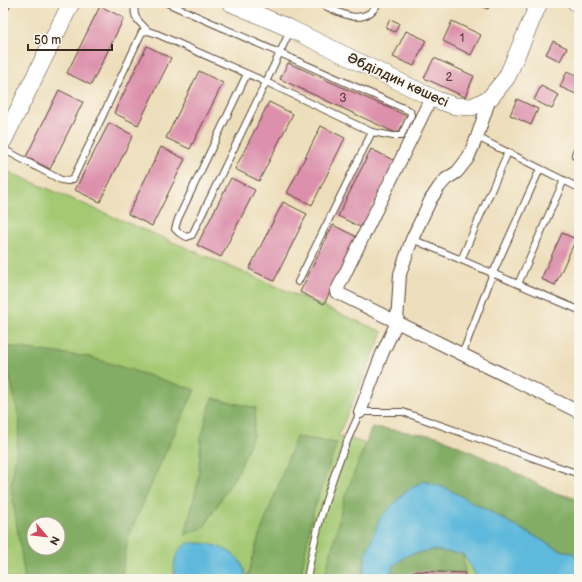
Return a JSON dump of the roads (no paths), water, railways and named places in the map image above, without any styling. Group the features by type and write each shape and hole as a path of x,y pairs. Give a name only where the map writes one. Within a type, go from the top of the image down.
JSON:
{"main road":[{"path":"3,141 71,3"},
{"name":"Әбділдин көшесі","path":"231,3 291,29 431,98 454,106 472,107 490,98 507,77 539,3"}],"street":[{"path":"575,3 579,5"},
{"path":"431,98 336,292 579,412"},
{"path":"360,412 396,322 400,274 412,239 431,199 439,187 446,179 463,166 477,137 490,98"}],"lane":[{"path":"136,3 134,12 135,17 148,31 266,82 372,132 401,136 411,115 410,111 167,3"},
{"path":"319,3 347,16 367,16 374,10 378,3"},
{"path":"247,74 178,219 175,229 187,237 192,235 291,29"},
{"path":"3,149 61,180 68,181 73,179 138,38 142,32 148,31"},
{"path":"298,282 372,132"},
{"path":"477,137 579,188"},
{"path":"461,260 508,152"},
{"path":"462,354 493,273 540,169"},
{"path":"518,284 564,180"},
{"path":"412,239 579,310"},
{"path":"307,579 321,515 348,439 360,412 402,412 579,474"}],"water":[{"path":"424,481 446,488 558,549 579,555 579,579 478,579 463,554 432,550 408,555 393,566 389,579 362,579 366,554 380,518 405,492"},
{"path":"188,543 209,544 223,548 240,561 247,579 175,579 174,567 176,556"}]}
